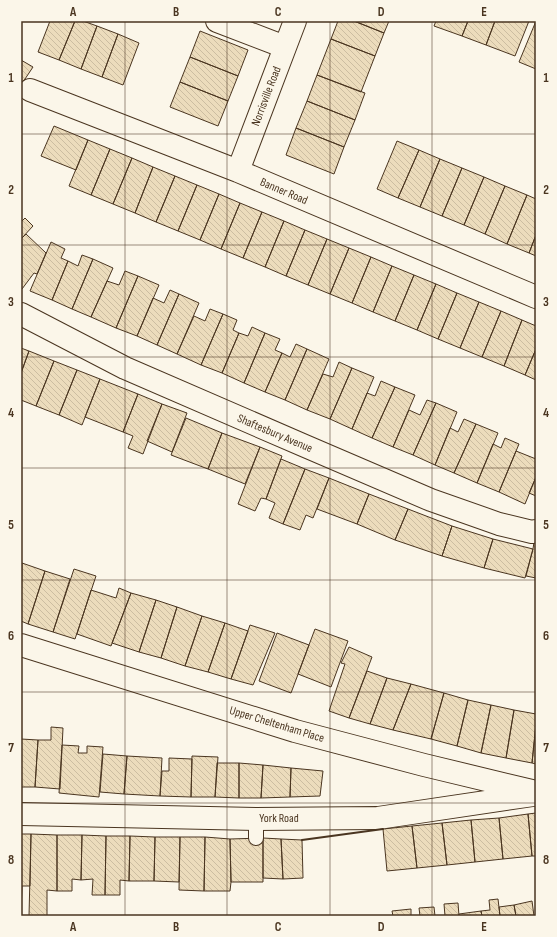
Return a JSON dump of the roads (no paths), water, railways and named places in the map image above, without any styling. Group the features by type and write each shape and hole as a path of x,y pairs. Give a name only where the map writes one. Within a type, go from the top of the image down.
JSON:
{"street":[{"path":"217,21 285,47"},
{"name":"Norrisville Road","path":"238,171 295,21"},
{"name":"Banner Road","path":"30,90 238,171 536,297"},
{"name":"Shaftesbury Avenue","path":"21,314 125,368 431,500 499,524 532,532 536,531"},
{"name":"Upper Cheltenham Place","path":"21,645 295,731 424,765 536,792"},
{"name":"York Road","path":"21,814 256,828 378,818 536,795"}]}
